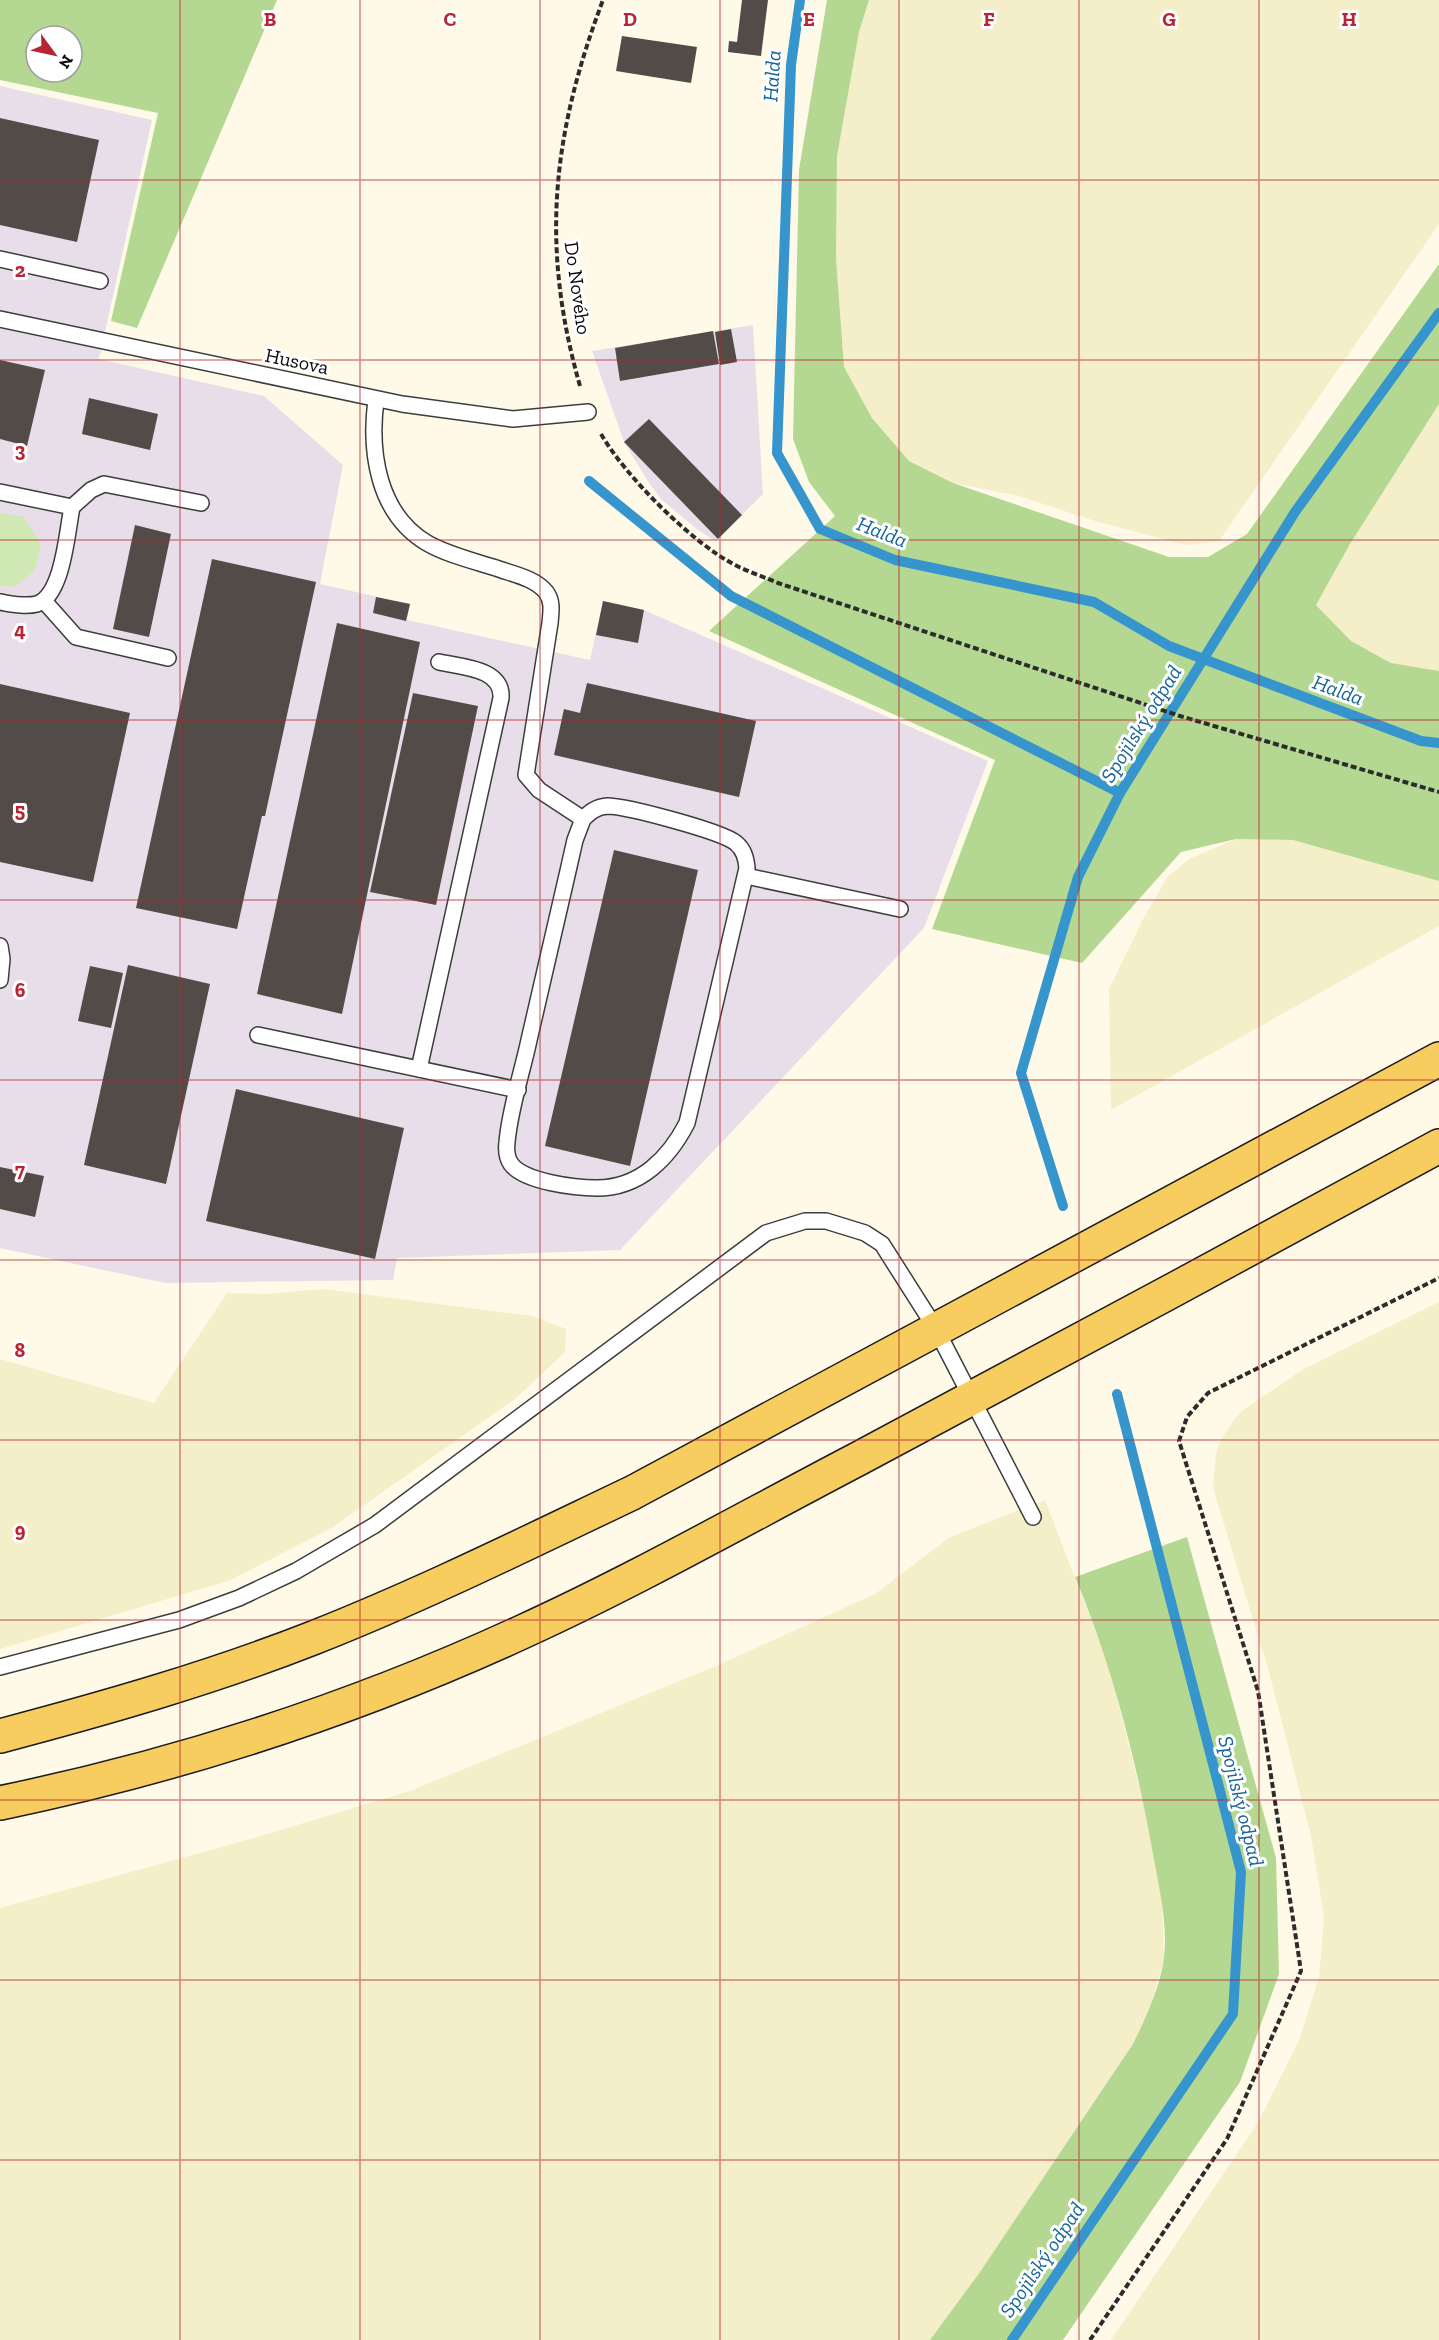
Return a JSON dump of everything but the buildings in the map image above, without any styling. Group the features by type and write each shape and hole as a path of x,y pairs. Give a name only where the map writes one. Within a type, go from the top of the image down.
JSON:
{"main road":[{"path":"0,1736 103,1709 210,1675 312,1638 411,1598 633,1492 1439,1059"},
{"path":"0,1803 126,1773 328,1710 426,1673 523,1632 638,1575 972,1398 1439,1146"}],"lane":[{"path":"0,259 100,281"},
{"name":"Husova","path":"0,319 376,400 513,419 588,412"},
{"path":"376,400 374,435 379,474 389,504 399,519 413,534 429,544 525,578 546,591 550,600 550,623 526,775 539,790 583,819"},
{"path":"0,602 28,605 44,601 54,589 72,507 91,490 104,484 201,503"},
{"path":"0,492 72,507"},
{"path":"44,601 76,637 168,658"},
{"path":"419,1069 501,698 500,686 493,677 439,662"},
{"path":"615,807 719,834 732,840 742,849 745,856 746,876 693,1104 678,1141 656,1166 631,1181 604,1188 540,1180 517,1171 510,1162 507,1143 575,840 583,819 598,808 615,807"},
{"path":"746,876 900,909"},
{"path":"0,946 2,959 0,980"},
{"path":"258,1035 518,1090"},
{"path":"0,1667 179,1620 248,1593 336,1549 385,1518 766,1233 805,1221 826,1221 865,1233 882,1244 936,1329 1033,1517"}],"path":[{"name":"Do Nového","path":"603,0 590,35 567,119 557,185 554,225 556,268 579,384 588,412 626,471 700,542 735,565 778,583 1180,716 1439,792"},
{"path":"1090,2340 1227,2139 1301,1971 1258,1691 1179,1441 1187,1417 1208,1393 1439,1278"}],"shaded area":[{"path":"869,0 1439,0 1439,224 1219,541 1185,545 1095,521 1019,496 953,483 909,461 872,418 844,367 836,258 837,156 859,32"},
{"path":"0,86 152,120 99,359 264,396 343,465 320,584 410,604 407,620 590,660 603,601 644,610 988,761 924,928 620,1250 397,1258 393,1280 165,1283 0,1248"},
{"path":"753,325 763,494 715,541 661,499 649,483 624,442 592,351"},
{"path":"1439,404 1439,671 1391,663 1351,641 1316,605 1350,544"},
{"path":"1236,839 1293,840 1439,881 1439,926 1111,1110 1109,989 1142,921 1168,876 1191,858"},
{"path":"323,1289 532,1316 566,1329 565,1352 515,1399 333,1527 231,1580 0,1649 0,1359 154,1403 227,1293 265,1294"},
{"path":"1439,1302 1439,2340 1111,2340 1259,2121 1300,2038 1319,1977 1324,1917 1311,1836 1269,1672 1213,1488 1216,1453 1221,1439 1239,1413 1302,1370"},
{"path":"1045,1500 1110,1669 1145,1811 1162,1900 1164,1959 1151,2006 1133,2044 980,2272 930,2340 0,2340 0,1908 247,1840 410,1791 716,1666 875,1594 950,1537"}],"green space":[{"path":"0,0 277,0 137,328 111,321 158,113 0,80"},
{"path":"827,0 869,0 859,32 837,156 836,258 844,367 872,418 909,461 953,483 1169,557 1208,557 1247,534 1439,264 1439,404 1350,544 1316,605 1351,641 1391,663 1439,671 1439,881 1293,840 1236,839 1181,852 1082,963 932,929 995,760 709,631 835,516 809,482 793,439 799,170"},
{"path":"0,513 24,517 41,544 35,570 14,587 0,585"},
{"path":"1187,1537 1276,1858 1279,1974 1240,2082 1063,2340 930,2340 980,2272 1133,2044 1156,1991 1164,1958 1165,1932 1146,1818 1122,1713 1075,1577"}],"waterway":[{"name":"Halda","path":"800,0 791,65 777,453 820,529 895,560 1094,602 1169,646 1421,741 1439,743"},
{"name":"Spojilský odpad","path":"1063,1206 1021,1073 1078,877 1120,793 1295,512 1439,313"},
{"path":"589,481 731,596 1120,793"},
{"name":"Spojilský odpad","path":"1012,2340 1233,2014 1241,1872 1117,1394"}]}
